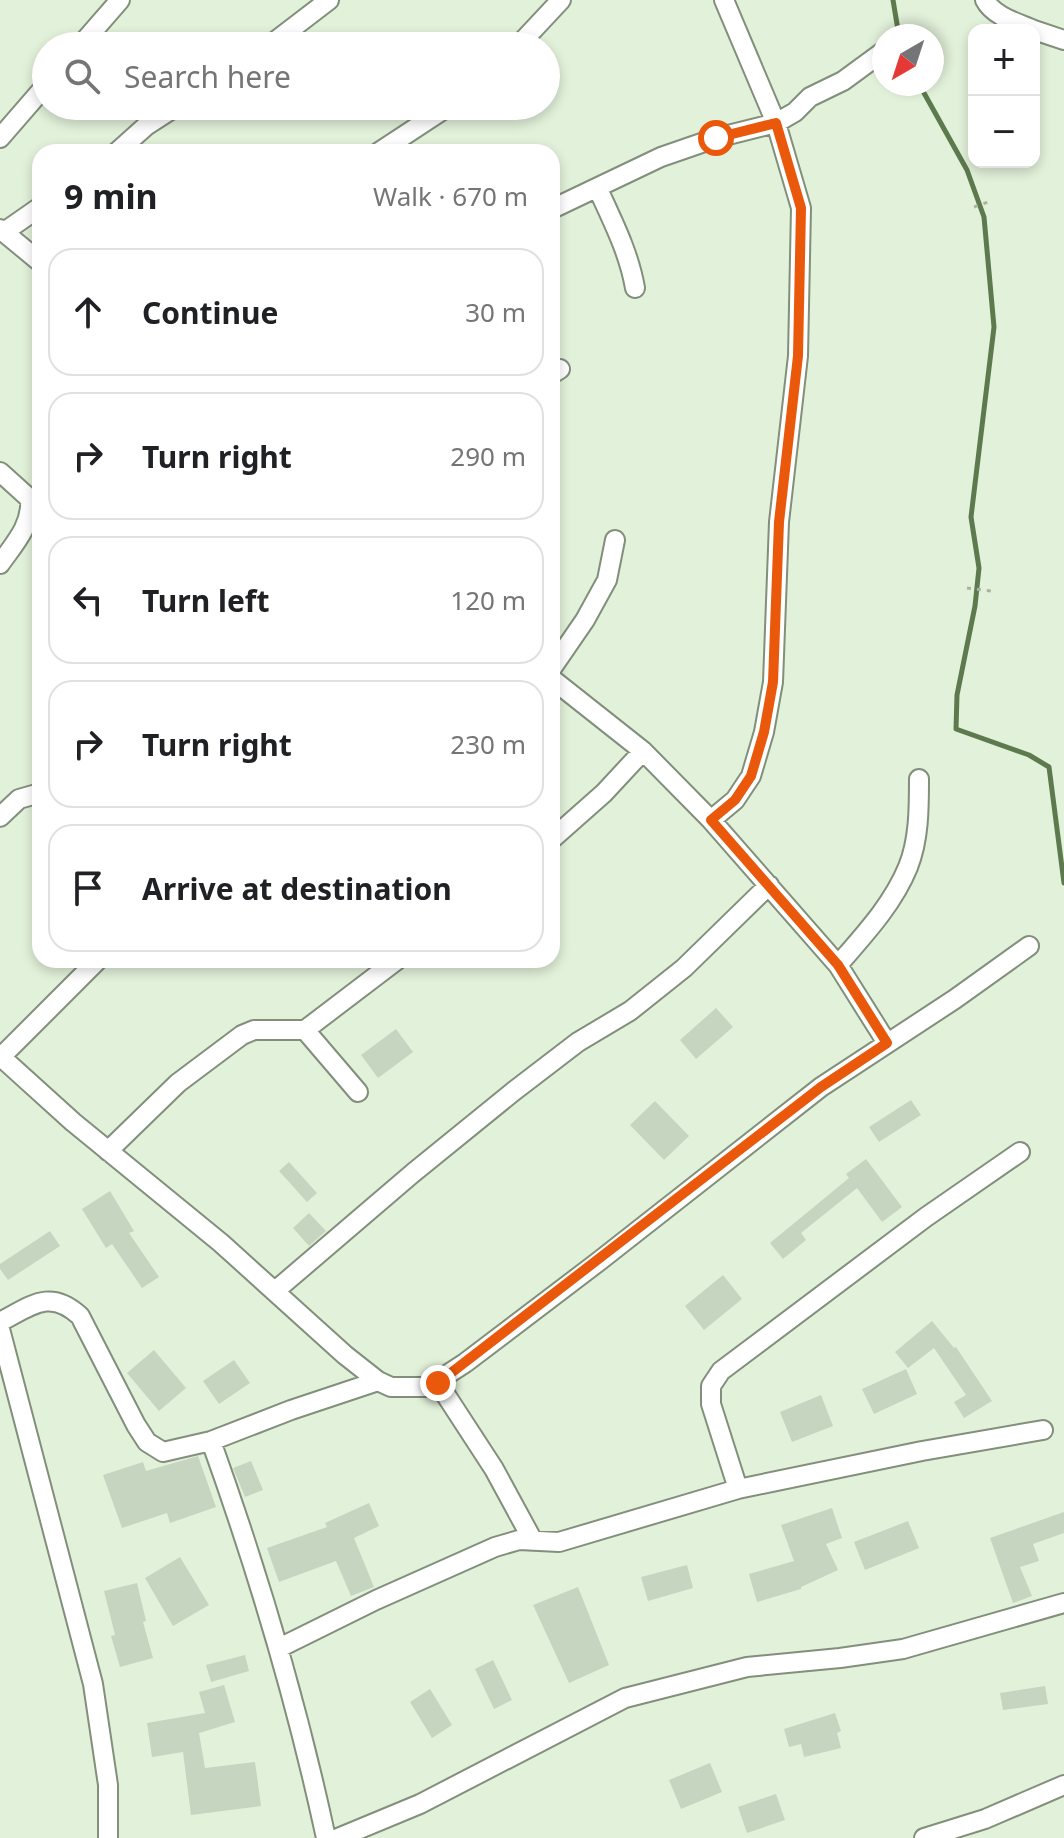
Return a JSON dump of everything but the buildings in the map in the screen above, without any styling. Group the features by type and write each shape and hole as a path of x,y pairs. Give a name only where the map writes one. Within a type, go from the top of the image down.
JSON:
{"street":[{"path":"92,32 120,0"},
{"path":"287,32 329,0"},
{"path":"531,32 561,0"},
{"path":"711,820 735,800 751,776 764,732 773,682 779,522 798,356 801,208 776,123 724,0"},
{"path":"985,0 987,6 1000,15 1020,24"},
{"path":"1040,32 1064,40"},
{"path":"560,206 661,157 716,138 776,123 795,112 810,97 843,81 872,60"},
{"path":"0,138 32,101"},
{"path":"126,144 155,120"},
{"path":"391,144 428,120"},
{"path":"598,189 631,264 635,288"},
{"path":"32,212 2,231 32,255"},
{"path":"0,472 30,499 31,514 25,529 0,564"},
{"path":"560,656 607,580 615,540"},
{"path":"560,685 643,751 711,820 838,965 887,1043"},
{"path":"560,832 604,793 643,751"},
{"path":"838,965 891,900 909,865 919,817 919,779"},
{"path":"0,817 19,799 32,795"},
{"path":"275,1291 514,1091 578,1042 630,1011 684,968 769,885"},
{"path":"90,968 1,1057 275,1291 345,1355 378,1381 391,1387 409,1389 438,1383 821,1087 1029,946"},
{"path":"108,1151 178,1083 247,1031 305,1030 386,968"},
{"path":"305,1030 358,1092"},
{"path":"738,1489 711,1404 711,1386 721,1371 926,1217 1020,1152"},
{"path":"0,1322 47,1301 58,1301 71,1308 80,1316 136,1425 147,1442 163,1452 211,1441 378,1381"},
{"path":"0,1329 3,1354 93,1684 108,1785 108,1838"},
{"path":"438,1383 494,1469 532,1539"},
{"path":"279,1648 495,1547 532,1539 546,1542 574,1538 738,1489 1043,1430"},
{"path":"211,1441 252,1555 279,1648 326,1838"},
{"path":"338,1838 420,1804 625,1698 747,1667 903,1649 1064,1603"},
{"path":"924,1838 985,1819 1064,1785"}],"path":[{"path":"974,207 991,201"},
{"path":"967,588 991,591"}],"waterway":[{"path":"893,0 897,24"},
{"path":"926,96 967,170 984,217 994,327 971,517 979,568 975,606 957,695 956,729 1029,755 1049,767 1064,883"}],"route":[{"path":"438,1383 821,1087 887,1043 838,965 711,820 735,800 751,776 764,732 773,682 779,522 798,356 801,208 776,123 716,138"}]}
